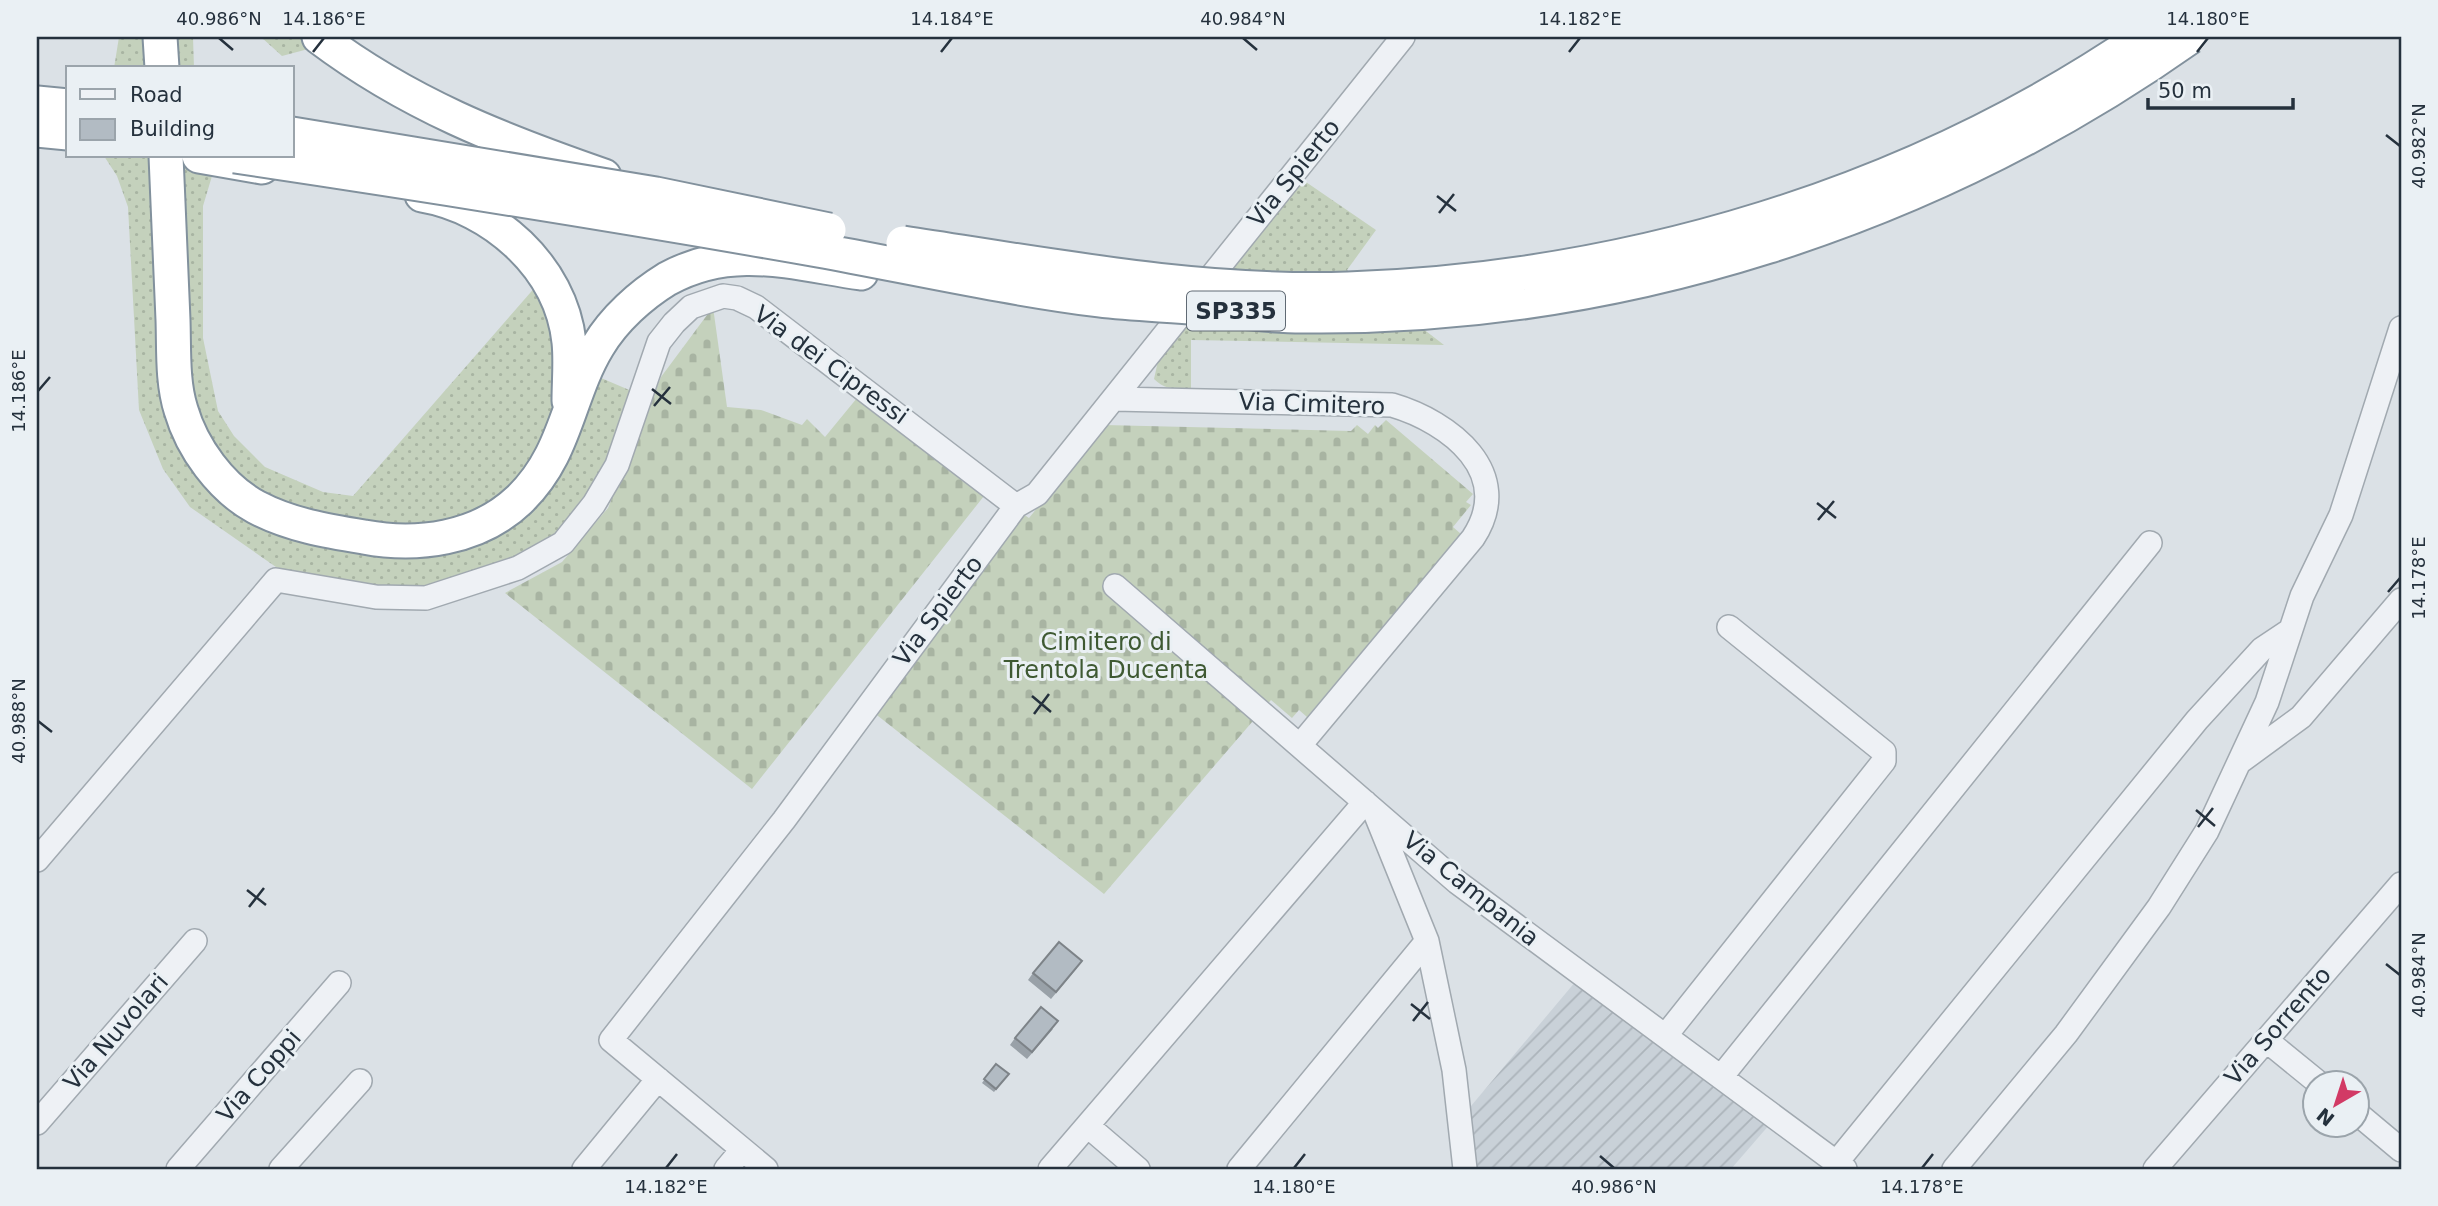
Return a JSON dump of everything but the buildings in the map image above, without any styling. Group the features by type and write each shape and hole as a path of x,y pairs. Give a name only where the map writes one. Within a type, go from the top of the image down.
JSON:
{"highway":[{"path":"160,37 162,66"},
{"path":"319,37 360,68 419,102 498,139 656,194"},
{"name":"SP335","path":"294,134 656,194 863,237 1067,268 1221,285 1346,289 1468,280 1565,268 1664,247 1776,217 1893,171 2007,119 2142,37"},
{"name":"SP335","path":"249,158 541,201 1099,300 1297,317 1407,314 1528,302 1650,280 1753,253 1880,208 2001,151 2122,85 2190,37"},
{"path":"37,103 66,106"},
{"path":"37,130 66,133"},
{"path":"166,158 175,367 181,410 197,447 220,479 253,505 286,521 412,544 447,537 483,524 518,501 550,463 569,420 581,350 540,267 514,239 482,216 442,198 211,158"},
{"path":"581,350 668,279 714,260 744,256 1034,298 1099,300"}],"street":[{"name":"Via Spierto","path":"766,1169 611,1040 784,820 1016,506 1037,494 1403,37"},
{"path":"1987,114 2115,37"},
{"name":"Via dei Cipressi","path":"37,860 276,580 376,597 426,598 518,568 563,543 594,504 617,465 659,342 691,307 723,296 737,298 756,307 1016,506"},
{"path":"1954,1169 2066,1034 2160,906 2207,831 2267,702 2289,631 2341,515 2396,352 2401,328"},
{"name":"Via Cimitero","path":"1114,399 1392,405 1418,413 1448,433 1474,457 1483,472 1488,489 1488,506 1483,523 1473,538 1301,744"},
{"path":"1721,1077 2150,543"},
{"name":"Via Campania","path":"1115,586 1301,744 1420,850 1499,914 1841,1166"},
{"path":"2239,762 2301,717 2401,600"},
{"path":"1665,1035 1884,761 1884,752 1728,627"},
{"path":"1841,1166 2197,720 2262,649 2289,631"},
{"path":"1050,1169 1369,806 1427,941 1454,1070 1465,1169"},
{"path":"1402,880 1420,850"},
{"name":"Via Sorrento","path":"2155,1169 2401,884"},
{"name":"Via Nuvolari","path":"37,1123 195,941"},
{"path":"1239,1169 1427,941"},
{"name":"Via Coppi","path":"178,1169 340,983"},
{"path":"2266,1040 2304,1070"},
{"path":"584,1169 658,1079"},
{"path":"281,1169 360,1081"},
{"path":"2372,1126 2401,1150"},
{"path":"1088,1127 1138,1169"},
{"path":"726,1169 742,1150"}],"shaded area":[{"path":"1576,981 1770,1124 1731,1169 1472,1169 1466,1112"}],"green space":[{"path":"119,37 146,37 148,66 114,66"},
{"path":"173,37 193,37 194,66 175,66"},
{"path":"261,37 322,37 312,48 282,56"},
{"path":"105,158 151,158 161,383 232,505 485,536 594,375 634,392 601,479 556,537 495,573 400,592 320,580 276,567 190,507 163,469 139,410 128,207 117,176"},
{"path":"179,158 217,158 203,206 203,338 218,411 234,436 265,467 323,492 353,496 537,285 562,347 551,430 532,463 504,492 468,515 421,528 375,526 279,503 253,487 226,462 206,435 189,381"},
{"path":"1303,180 1376,230 1347,270 1444,345 1191,340 1191,389 1171,388 1158,383 1154,379 1158,361"},
{"path":"713,307 727,407 761,410 802,425 807,419 825,437 857,398 984,496 752,789 505,593 562,562 608,508 661,377"},
{"name":"Cimitero di Trentola Ducenta","path":"1386,420 1473,494 1466,502 1471,505 1453,527 1461,534 1307,717 1299,710 1292,718 1271,700 1104,894 873,712 1020,512 1029,518 1104,425 1351,431 1357,425 1368,434 1375,425 1378,428"}]}
